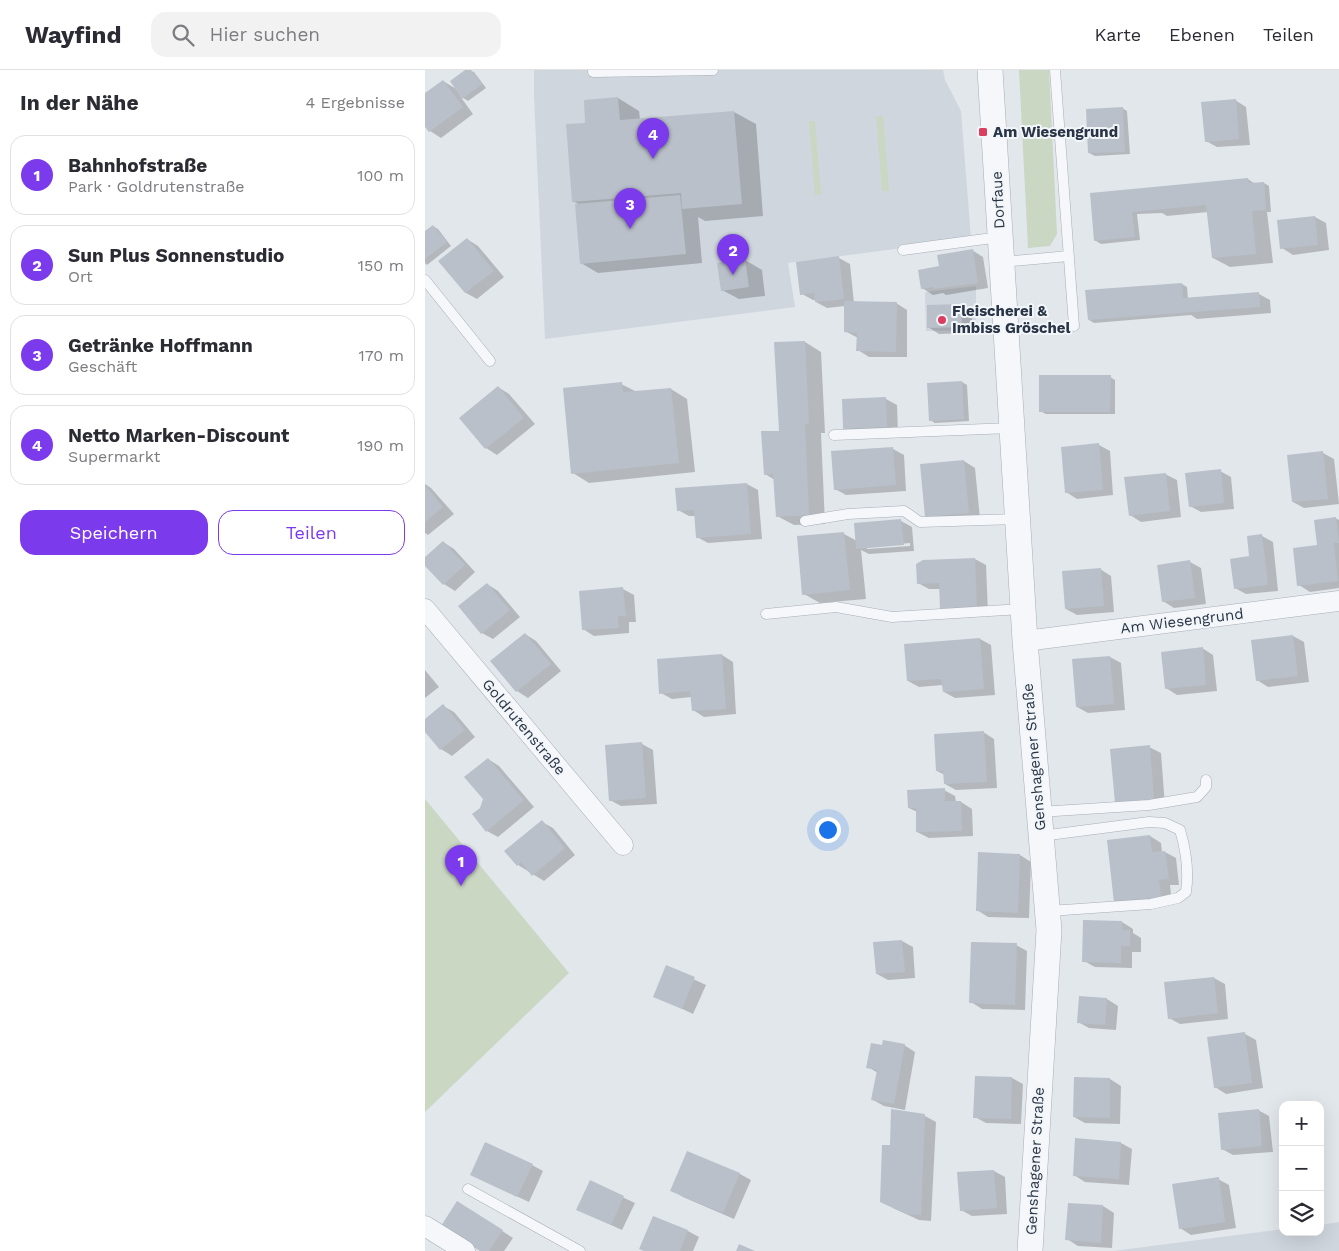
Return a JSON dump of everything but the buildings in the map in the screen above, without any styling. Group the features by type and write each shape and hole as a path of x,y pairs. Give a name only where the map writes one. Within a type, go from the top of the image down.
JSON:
{"street":[{"name":"Dorfaue","path":"990,70 1001,262"},
{"name":"Genshagener Straße","path":"1001,262 1025,641 1040,836 1049,911 1030,1251"},
{"name":"Am Wiesengrund","path":"1025,641 1339,601"},
{"name":"Goldrutenstraße","path":"425,609 623,845"},
{"path":"425,1226 465,1251"}],"lane":[{"path":"593,72 713,70"},
{"path":"1055,70 1074,326"},
{"path":"903,250 1000,237"},
{"path":"1001,262 1069,256"},
{"path":"425,280 490,362"},
{"path":"833,435 1011,428"},
{"path":"805,521 848,514 904,511 919,522 1017,519"},
{"path":"767,614 835,607 892,617 1023,609"},
{"path":"1038,812 1149,805 1197,797 1206,787 1206,780"},
{"path":"1040,836 1149,822 1165,823 1181,830 1185,846 1188,880 1186,892 1179,898 1151,904 1049,911"},
{"path":"468,1189 580,1251"}],"shaded area":[{"path":"534,70 943,70 945,80 961,111 971,239 788,263 795,307 545,339"},
{"path":"976,286 976,330 926,331 925,292"},
{"path":"1339,1222 1339,1251 1113,1251 1279,1230 1279,1236 1324,1236 1324,1224"}],"green space":[{"path":"1019,70 1049,70 1057,234 1050,246 1028,248"},
{"path":"883,116 889,191 882,191 876,117"},
{"path":"809,121 815,121 821,195 815,195"},
{"path":"425,799 569,973 425,1112"}],"place":[{"name":"Am Wiesengrund","path":"983,132"},
{"name":"Netto Marken-Discount","path":"653,159"},
{"name":"Getränke Hoffmann","path":"630,229"},
{"name":"Sun Plus Sonnenstudio","path":"733,275"},
{"name":"Fleischerei & Imbiss Gröschel","path":"942,320"},
{"name":"Bahnhofstraße","path":"461,886"}]}
